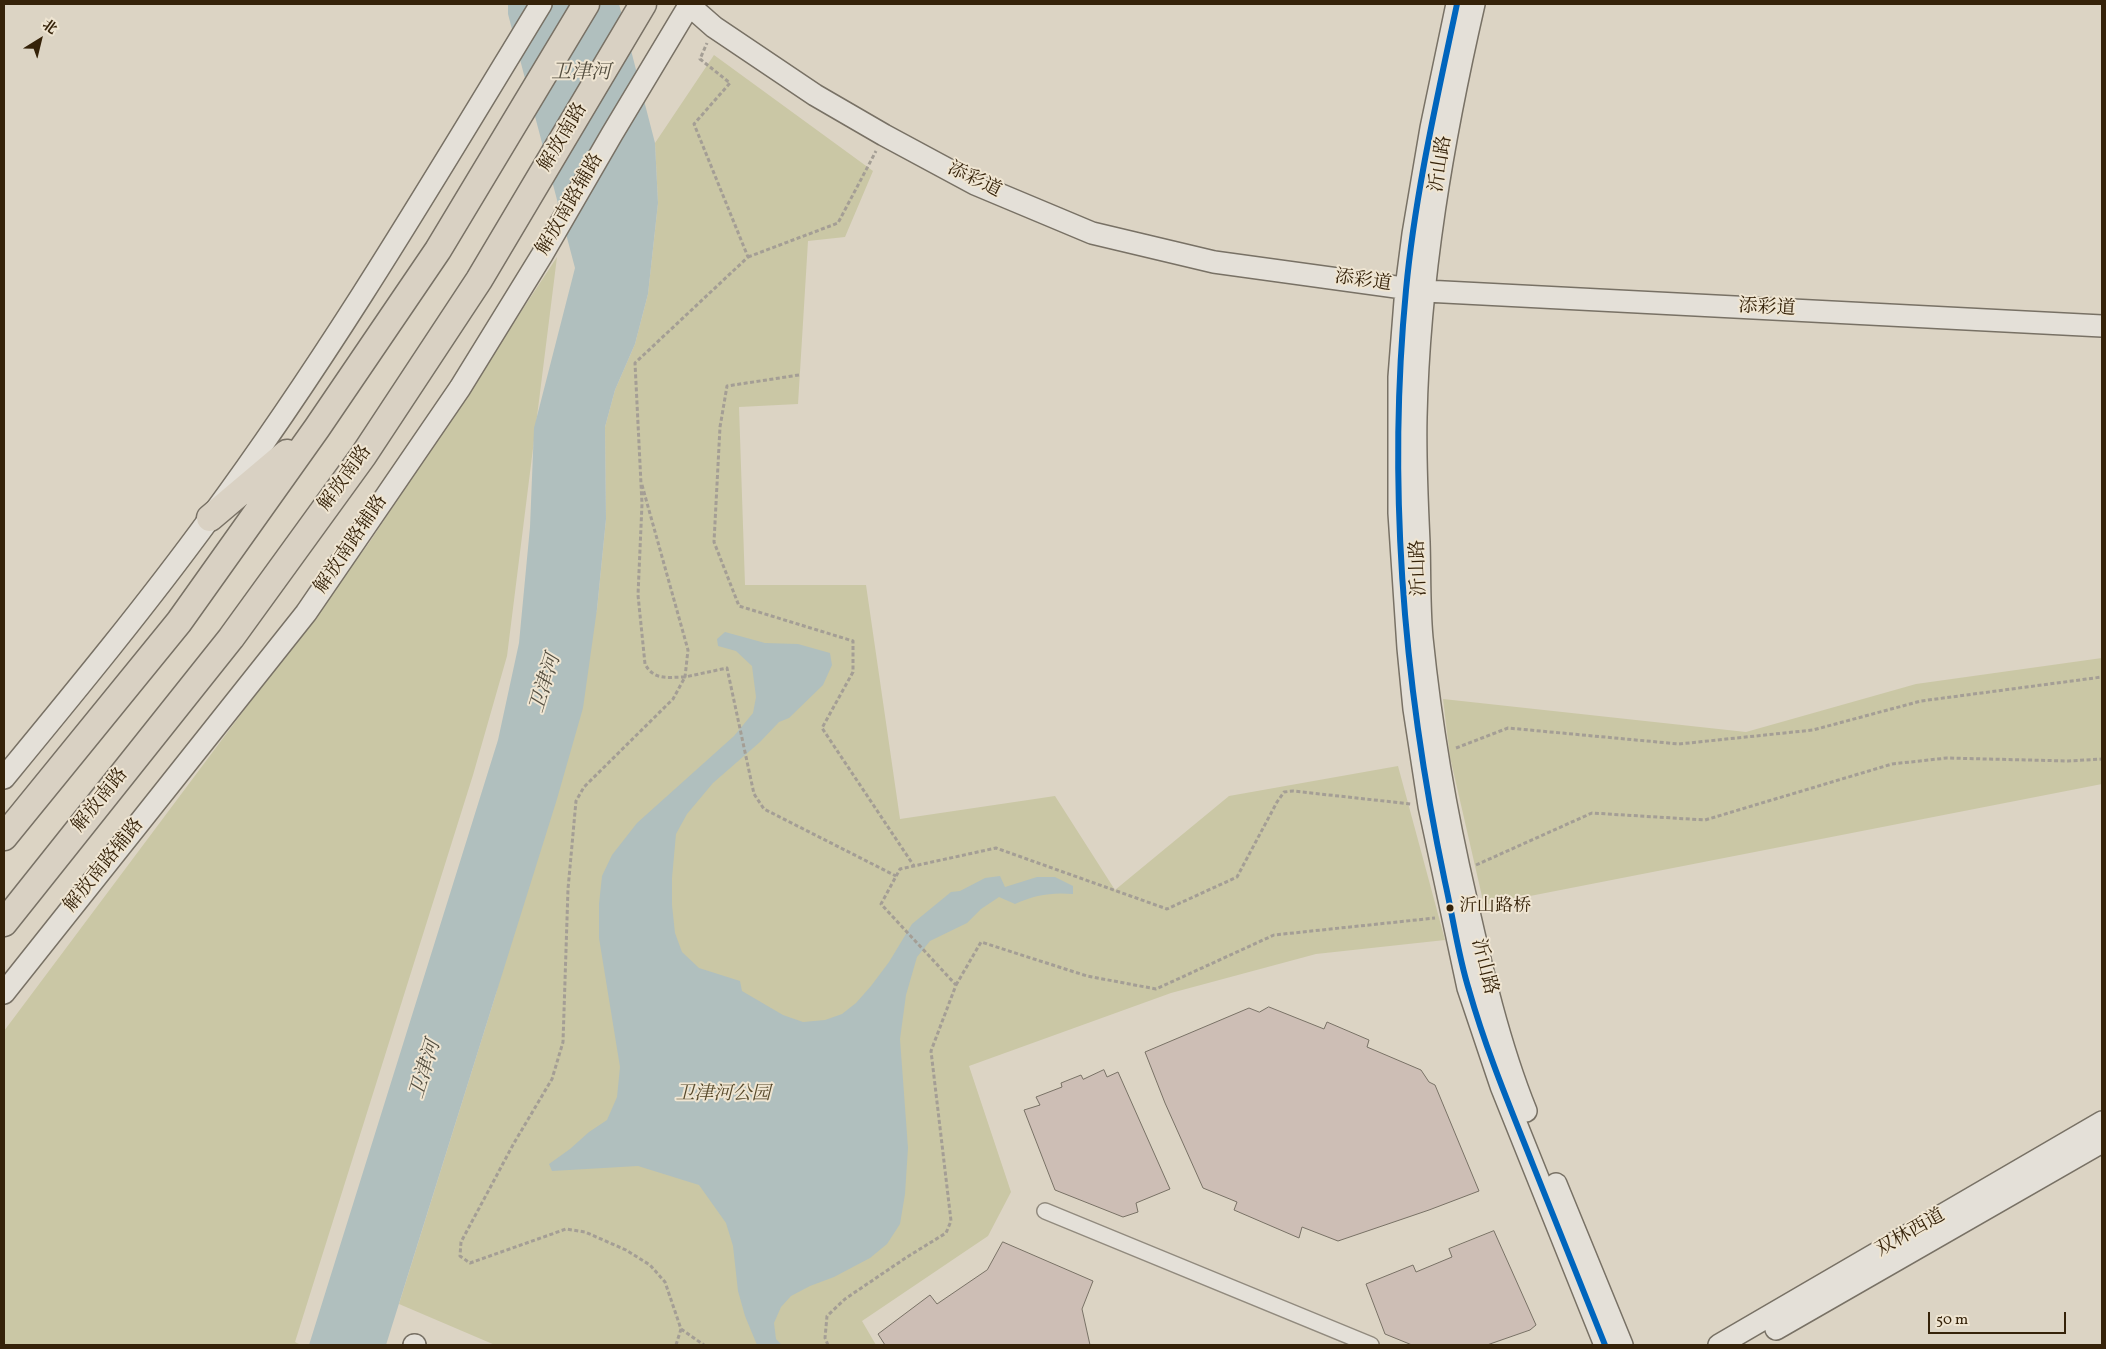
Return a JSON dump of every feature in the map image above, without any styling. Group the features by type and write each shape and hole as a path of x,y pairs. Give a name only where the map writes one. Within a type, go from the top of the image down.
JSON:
{"highway":[{"path":"4,838 179,622 316,428 438,250 586,4"},
{"name":"解放南路","path":"4,923 230,638 363,456 479,280 643,4"},
{"path":"210,518 316,428"}],"street":[{"path":"4,778 72,695 210,518 327,348 416,210 541,4"},
{"name":"添彩道","path":"690,4 714,27 815,94 884,135 975,184 1092,233 1214,262 1415,289 2102,326"},
{"name":"解放南路辅路","path":"4,993 306,613 460,388 542,255 690,4"},
{"name":"沂山路","path":"1457,4 1431,128 1413,234 1417,482 1422,634 1437,755 1460,872 1484,972 1517,1087 1622,1345"},
{"name":"沂山路","path":"1474,4 1415,289 1399,376 1399,513 1408,657 1429,806 1451,916 1468,988 1485,1042 1604,1345"},
{"name":"双林西道","path":"1719,1345 2102,1122"},
{"name":"双林西道","path":"1748,1345 2102,1142"},
{"path":"1046,1210 1371,1345"}],"path":[{"path":"714,27 700,59 730,83 694,124 748,257"},
{"path":"884,135 838,222 748,257 635,363 642,504 638,595 645,664 649,672 659,678 685,677 728,668 754,794 764,809 896,876"},
{"path":"799,375 726,386 720,426 714,542 739,606 853,641 853,672 822,728 914,866"},
{"path":"640,480 688,650 685,677 673,699 584,787 576,801 568,889 563,1042 552,1079 461,1242 460,1256 470,1263 566,1230 585,1232 626,1250 650,1265 665,1282 681,1329 676,1345"},
{"path":"1437,755 1508,728 1679,744 1813,730 1921,701 2102,677"},
{"path":"1460,872 1592,812 1705,820 1892,764 1947,758 2102,760"},
{"path":"956,984 881,904 900,869 996,848 1167,908 1237,877 1276,802 1284,792 1293,791 1429,806"},
{"path":"828,1345 825,1338 827,1316 845,1299 907,1256 946,1233 951,1221 931,1051 956,984 981,942 1087,976 1156,988 1274,935 1451,916"},
{"path":"681,1329 704,1345"}],"green space":[{"name":"卫津河公园","path":"714,55 873,171 845,237 808,241 798,404 739,407 745,585 866,585 900,819 1055,796 1115,890 1229,796 1398,766 1445,940 1316,954 1171,993 969,1066 1011,1192 988,1236 862,1321 876,1345 495,1345 399,1304 495,997 597,609 606,519 605,427 615,390 635,344 648,294 658,203 655,143"},
{"path":"557,257 507,656 473,775 295,1342 301,1345 4,1345 4,1031 369,543"},
{"path":"2102,658 2102,784 1484,905 1450,757 1443,699 1746,732 1916,684"}],"water":[{"name":"卫津河","path":"508,4 619,4 655,143 658,203 648,294 635,344 615,390 605,427 606,519 597,609 583,708 557,799 386,1345 309,1345 498,740 519,643 530,527 534,428 575,268 508,14"},
{"path":"725,632 765,643 798,644 830,653 832,665 823,685 789,718 779,722 760,742 713,783 687,814 676,834 672,878 675,933 682,952 699,968 740,981 742,991 783,1015 803,1022 825,1020 842,1014 856,1003 889,962 912,924 951,892 960,891 985,878 1000,876 1005,887 1037,877 1055,877 1073,886 1073,894 1043,895 1015,904 999,897 981,909 967,923 930,941 917,957 906,995 900,1039 908,1148 905,1194 900,1224 887,1244 870,1258 834,1277 791,1296 781,1307 774,1323 776,1339 782,1345 757,1345 745,1316 738,1291 733,1246 726,1223 699,1185 638,1166 552,1171 549,1164 607,1120 617,1097 620,1067 599,938 599,904 602,876 612,855 637,823 734,736 753,713 756,697 752,666 736,651 718,646 717,639"}],"building":[{"path":"1269,1007 1324,1029 1327,1022 1369,1040 1367,1047 1421,1070 1429,1082 1435,1085 1479,1191 1338,1241 1302,1227 1299,1238 1234,1210 1237,1202 1203,1188 1165,1103 1145,1052 1249,1008 1259,1012"},
{"path":"1104,1070 1107,1077 1118,1072 1170,1189 1136,1203 1138,1212 1123,1217 1055,1190 1024,1110 1040,1105 1036,1097 1062,1087 1061,1083 1081,1075 1083,1079"},
{"path":"1494,1231 1536,1325 1530,1330 1487,1345 1412,1345 1385,1334 1366,1284 1413,1265 1416,1272 1452,1257 1449,1249"},
{"path":"1003,1242 1093,1281 1082,1309 1090,1345 885,1345 878,1334 930,1295 937,1304 987,1270"}],"transit line":[{"path":"1457,4 1427,147 1415,218 1406,290 1398,438 1399,513 1410,661 1431,809 1465,977 1499,1078 1605,1345"}],"place":[{"name":"沂山路桥","path":"1450,908"}]}
